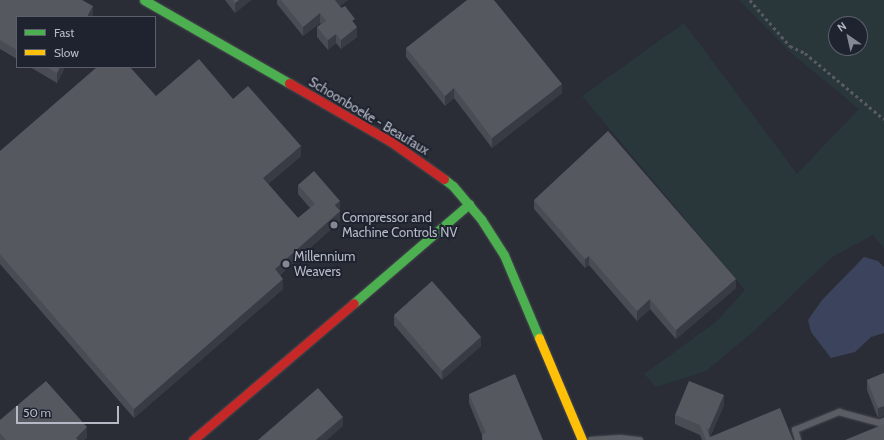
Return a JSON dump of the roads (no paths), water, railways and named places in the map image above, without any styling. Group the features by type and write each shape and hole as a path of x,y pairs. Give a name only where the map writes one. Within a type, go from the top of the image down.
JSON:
{"street":[{"name":"Schoonboeke - Beaufaux","path":"144,0 390,141 430,168 469,204 491,233 512,272 582,440"},
{"path":"193,440 469,204"}],"lane":[{"path":"798,440 794,430 839,412 880,423 884,421"},
{"path":"591,440 620,438 640,440"}],"water":[{"path":"864,257 878,261 884,267 884,333 871,337 855,352 831,358 811,332 808,320 822,300"}],"place":[{"name":"Compressor and Machine Controls NV","path":"334,225"},
{"name":"Millennium Weavers","path":"286,264"}]}
